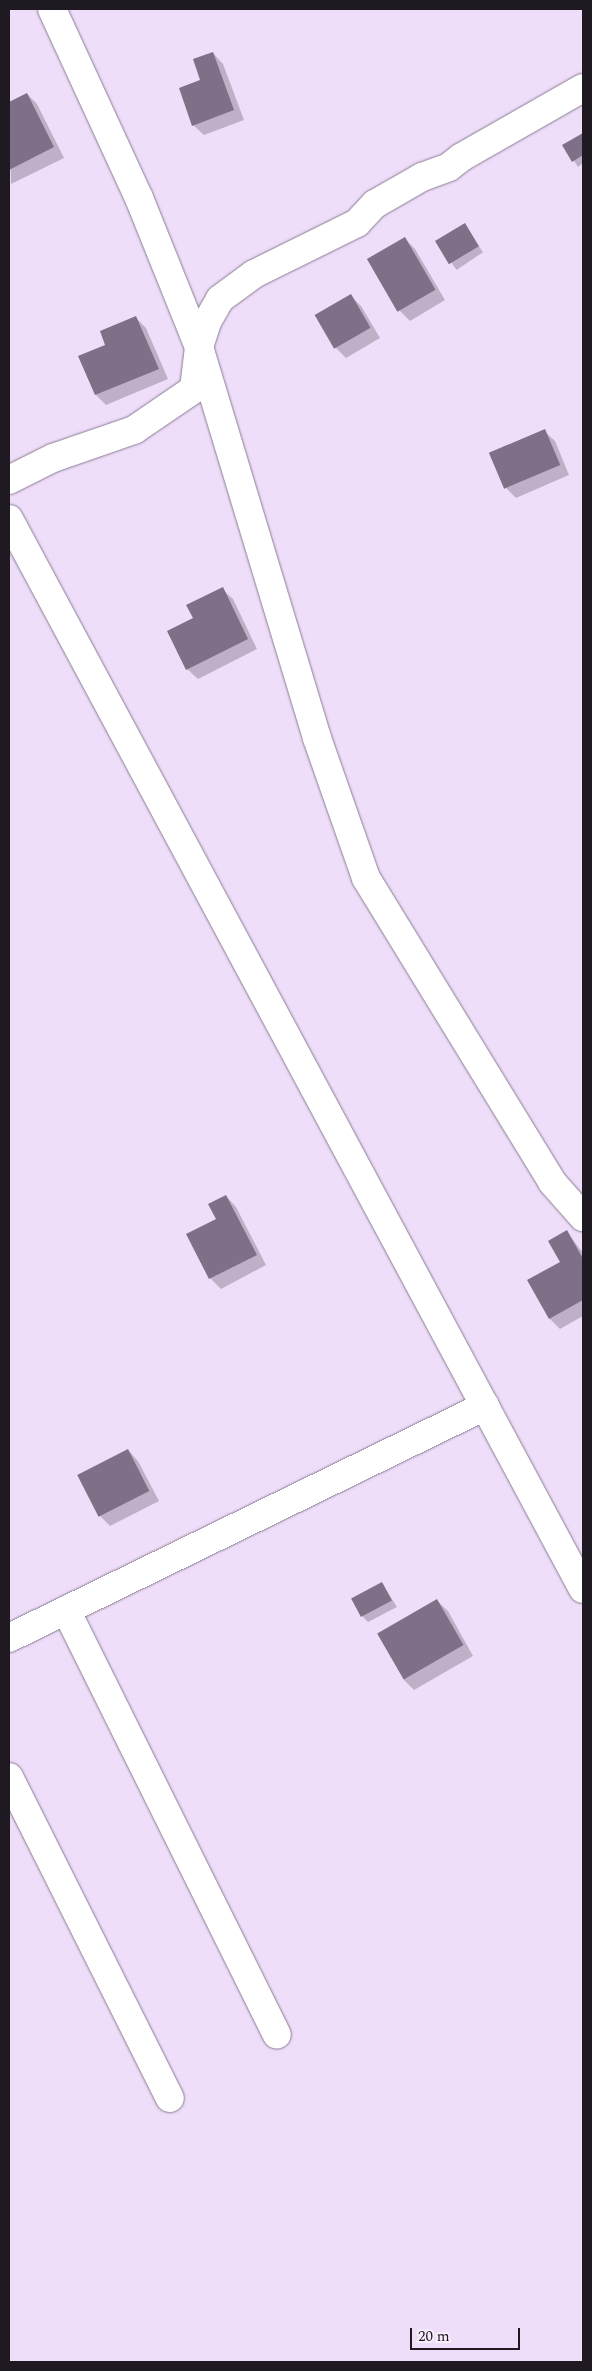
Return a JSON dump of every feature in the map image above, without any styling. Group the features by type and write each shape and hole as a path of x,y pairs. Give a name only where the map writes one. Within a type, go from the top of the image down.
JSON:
{"street":[{"path":"52,9 139,198 199,347 317,738 366,878 552,1182 583,1217"},
{"path":"9,480 62,454 134,430 194,389 199,347 208,320 220,299 254,274 357,223 374,204 422,177 449,167 462,157 583,88"},
{"path":"9,519 583,1589"},
{"path":"9,1638 485,1406"},
{"path":"66,1610 276,2035"},
{"path":"9,1777 170,2098"}],"building":[{"path":"213,52 234,110 192,126 179,88 200,80 193,59"},
{"path":"27,93 54,147 9,170 9,102"},
{"path":"583,133 583,155 572,162 562,145"},
{"path":"465,223 479,246 449,264 435,241"},
{"path":"405,237 436,290 397,312 367,259"},
{"path":"351,294 370,328 334,349 315,315"},
{"path":"136,316 159,369 95,395 78,356 105,345 100,331"},
{"path":"545,429 560,465 504,489 489,453"},
{"path":"223,587 248,639 186,670 167,631 193,618 186,605"},
{"path":"226,1195 257,1255 209,1279 186,1234 216,1219 208,1204"},
{"path":"567,1230 583,1259 583,1300 549,1319 527,1280 560,1262 548,1241"},
{"path":"128,1449 149,1491 99,1517 77,1475"},
{"path":"382,1582 392,1601 361,1617 351,1598"},
{"path":"437,1599 464,1645 404,1679 377,1634"}]}
